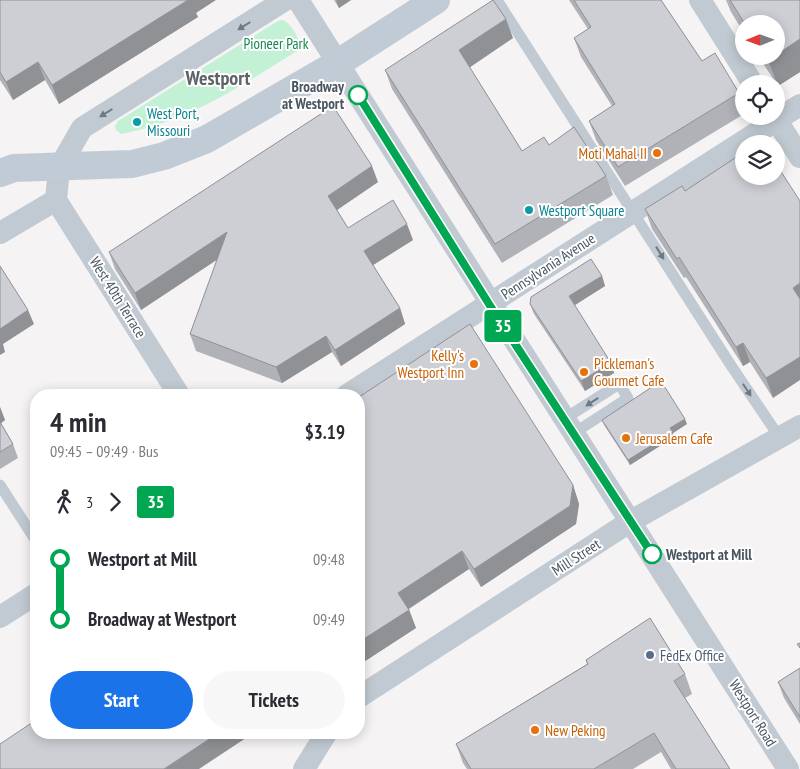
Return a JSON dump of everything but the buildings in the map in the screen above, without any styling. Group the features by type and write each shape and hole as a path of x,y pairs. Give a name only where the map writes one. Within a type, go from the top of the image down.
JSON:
{"main road":[{"path":"5,167 59,168 132,164 164,156 207,139 338,63 436,0"}],"street":[{"path":"0,234 56,200 59,168 82,128 285,0"},
{"name":"Westport Road","path":"298,0 489,304 631,521 788,769"},
{"path":"700,0 747,75"},
{"name":"Pennsylvania Avenue","path":"785,113 800,105"},
{"name":"Pennsylvania Avenue","path":"356,389 633,212 764,125"},
{"path":"779,125 800,157"},
{"name":"West 40th Terrace","path":"56,200 175,389"},
{"name":"Mill Street","path":"365,693 631,521 800,426"},
{"path":"0,617 30,598"},
{"path":"304,769 323,739"}],"lane":[{"path":"497,0 780,438"},
{"path":"619,384 628,398 569,426 619,384"},
{"path":"0,485 30,532"}],"green space":[{"name":"Pioneer Park","path":"283,20 292,28 297,36 300,47 297,51 234,90 191,112 169,121 121,134 116,130 115,126 118,121 278,21"}],"bus line":[{"name":"35","path":"358,95 489,304 652,554"}],"place":[{"name":"Broadway at Westport","path":"358,95"},
{"name":"West Port, Missouri","path":"137,122"},
{"name":"Moti Mahal II","path":"657,153"},
{"name":"Westport Square","path":"529,210"},
{"name":"Kelly's Westport Inn","path":"474,364"},
{"name":"Pickleman's Gourmet Cafe","path":"584,372"},
{"name":"Jerusalem Cafe","path":"626,438"},
{"name":"Westport at Mill","path":"652,554"},
{"name":"FedEx Office","path":"650,655"},
{"name":"New Peking","path":"535,730"}],"district":[{"name":"Westport","path":"218,78"}]}
